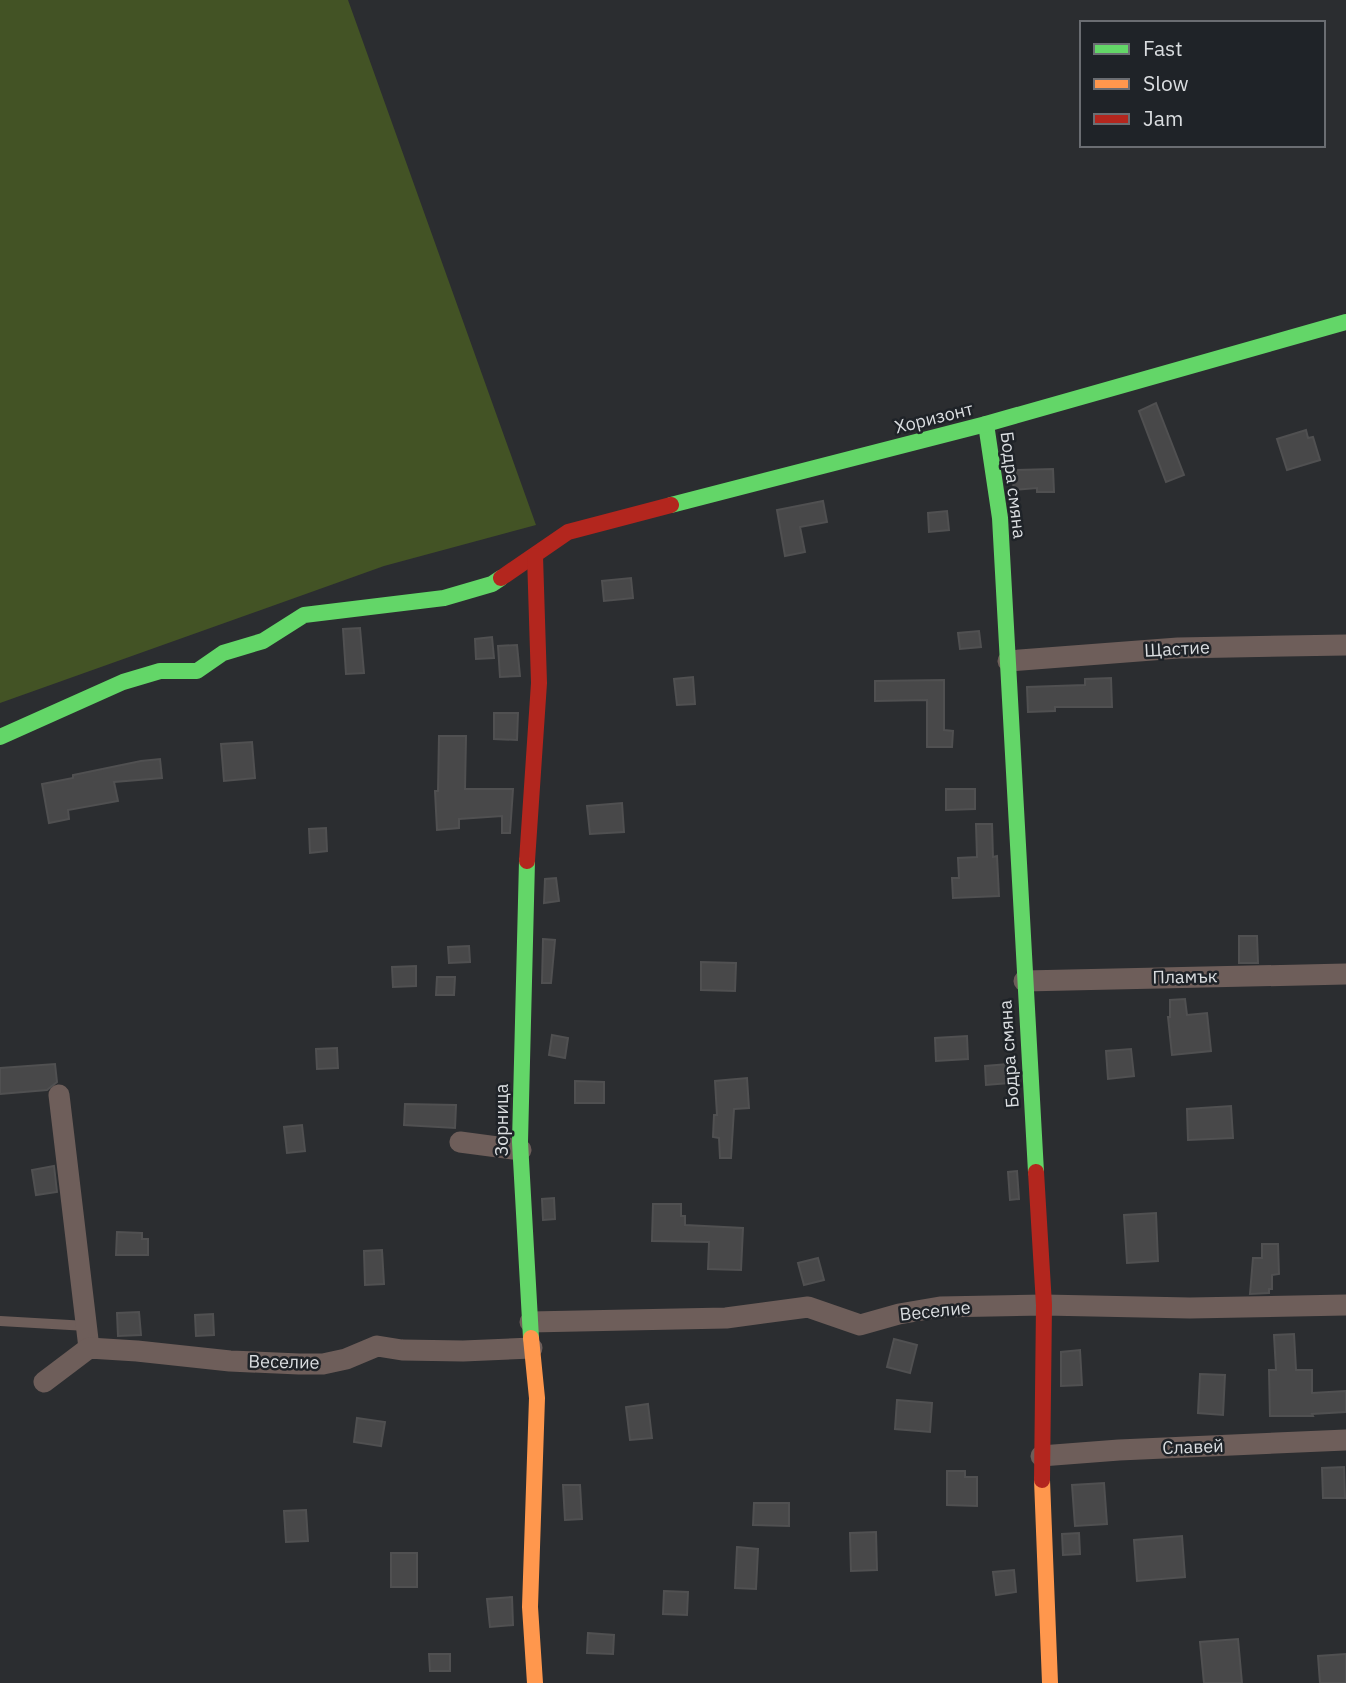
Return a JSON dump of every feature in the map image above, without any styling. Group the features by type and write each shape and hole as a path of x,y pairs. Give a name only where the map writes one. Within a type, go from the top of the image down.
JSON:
{"street":[{"name":"Хоризонт","path":"0,737 123,682 160,671 197,671 223,653 262,641 304,615 444,598 492,584 568,532 986,424 1346,322"},
{"name":"Бодра смяна","path":"986,424 1000,518 1044,1305 1041,1456 1050,1683"},
{"name":"Зорница","path":"535,556 539,683 527,857 521,1150 537,1398 530,1607 535,1683"},
{"name":"Щастие","path":"1008,661 1178,648 1346,645"},
{"name":"Пламък","path":"1024,981 1346,974"},
{"path":"44,1382 89,1349 59,1095"},
{"path":"460,1142 521,1150"},
{"name":"Веселие","path":"530,1322 726,1318 808,1307 860,1325 899,1314 940,1307 1044,1305 1190,1308 1346,1305"},
{"name":"Веселие","path":"89,1349 230,1361 323,1364 346,1359 377,1346 402,1350 451,1351 532,1348"},
{"name":"Славей","path":"1041,1456 1346,1440"}],"lane":[{"path":"0,1321 87,1326"}],"green space":[{"path":"0,0 348,0 536,525 384,566 0,703"}],"building":[{"path":"1156,403 1184,475 1166,482 1139,411"},
{"path":"1306,430 1308,438 1313,437 1320,460 1287,470 1277,439"},
{"path":"1053,469 1054,492 1037,492 1037,488 1014,490 1011,470"},
{"path":"823,501 827,522 800,527 805,552 785,556 777,510"},
{"path":"947,511 949,530 929,532 928,513"},
{"path":"631,578 633,598 604,601 602,581"},
{"path":"360,628 364,673 346,674 343,629"},
{"path":"979,631 981,647 960,649 958,633"},
{"path":"492,637 494,658 476,659 475,639"},
{"path":"517,645 520,676 500,677 498,646"},
{"path":"693,677 695,704 677,705 674,679"},
{"path":"1111,678 1112,707 1055,707 1055,711 1028,712 1027,687 1085,685 1085,679"},
{"path":"944,680 944,730 953,731 952,747 927,747 927,700 875,701 875,681"},
{"path":"494,713 518,713 517,740 494,739"},
{"path":"439,736 466,736 465,789 513,789 510,833 502,833 502,816 459,819 459,828 437,830 435,791 438,791"},
{"path":"252,742 255,778 224,781 221,744"},
{"path":"160,759 162,778 114,782 118,801 68,810 69,819 49,823 42,784 73,778 73,775"},
{"path":"946,789 975,789 975,809 946,810"},
{"path":"622,803 624,832 590,834 587,806"},
{"path":"976,824 992,824 993,857 997,856 999,896 953,898 952,878 959,878 958,858 977,857"},
{"path":"326,828 327,851 310,853 309,829"},
{"path":"556,878 559,901 544,903 545,879"},
{"path":"1239,936 1257,936 1258,963 1239,963"},
{"path":"543,939 555,940 551,983 542,983"},
{"path":"469,946 470,962 449,963 448,947"},
{"path":"701,962 736,963 735,991 701,990"},
{"path":"416,966 416,986 393,987 392,967"},
{"path":"437,977 455,977 454,995 436,995"},
{"path":"1185,999 1187,1015 1207,1013 1211,1051 1172,1055 1168,1017 1170,1000"},
{"path":"552,1035 568,1038 565,1058 549,1055"},
{"path":"967,1036 968,1059 936,1061 935,1038"},
{"path":"337,1048 338,1068 317,1069 316,1049"},
{"path":"1131,1049 1134,1076 1108,1079 1106,1051"},
{"path":"55,1064 57,1082 47,1090 0,1094 0,1068"},
{"path":"1008,1064 1009,1083 986,1085 985,1066"},
{"path":"747,1078 749,1108 734,1109 731,1158 720,1158 719,1138 713,1137 714,1115 717,1115 715,1081"},
{"path":"575,1081 604,1082 604,1103 575,1103"},
{"path":"405,1104 456,1105 455,1128 404,1125"},
{"path":"1231,1106 1233,1138 1188,1140 1187,1109"},
{"path":"302,1125 305,1151 287,1153 284,1127"},
{"path":"54,1166 57,1192 36,1195 32,1170"},
{"path":"1017,1171 1019,1199 1010,1200 1008,1172"},
{"path":"554,1198 555,1219 543,1220 542,1199"},
{"path":"653,1204 681,1204 681,1216 685,1216 685,1225 743,1228 741,1270 708,1269 709,1242 652,1241"},
{"path":"1156,1213 1158,1261 1127,1263 1124,1215"},
{"path":"117,1232 142,1233 142,1239 148,1239 148,1255 116,1255"},
{"path":"1262,1244 1278,1244 1279,1274 1272,1275 1272,1289 1269,1289 1269,1293 1250,1294 1253,1258 1262,1258"},
{"path":"382,1250 384,1284 365,1285 364,1251"},
{"path":"818,1258 824,1280 804,1285 798,1263"},
{"path":"139,1312 141,1335 118,1336 117,1313"},
{"path":"213,1314 214,1335 196,1336 195,1315"},
{"path":"1294,1334 1296,1370 1312,1370 1312,1393 1346,1391 1346,1412 1312,1414 1313,1416 1270,1416 1269,1370 1276,1370 1274,1335"},
{"path":"894,1339 917,1345 910,1373 887,1367"},
{"path":"1080,1350 1082,1385 1061,1386 1061,1352"},
{"path":"1200,1374 1225,1375 1223,1415 1198,1413"},
{"path":"897,1400 932,1403 930,1432 895,1429"},
{"path":"648,1404 652,1438 630,1440 626,1407"},
{"path":"357,1418 385,1422 381,1446 354,1442"},
{"path":"1344,1467 1345,1498 1323,1498 1322,1468"},
{"path":"947,1471 965,1471 965,1477 977,1477 977,1506 947,1505"},
{"path":"1104,1483 1107,1524 1075,1526 1072,1485"},
{"path":"563,1485 580,1485 582,1519 565,1520"},
{"path":"754,1503 789,1503 789,1526 753,1525"},
{"path":"306,1510 308,1541 286,1542 284,1511"},
{"path":"876,1532 877,1570 851,1571 850,1533"},
{"path":"1079,1533 1080,1554 1063,1555 1062,1534"},
{"path":"1182,1536 1185,1577 1137,1581 1134,1540"},
{"path":"737,1547 758,1549 756,1589 735,1588"},
{"path":"391,1553 417,1553 417,1587 391,1587"},
{"path":"1014,1570 1016,1592 996,1595 993,1572"},
{"path":"664,1591 688,1592 687,1615 663,1614"},
{"path":"512,1597 513,1625 490,1627 487,1599"},
{"path":"588,1633 614,1635 613,1654 587,1653"},
{"path":"1238,1639 1242,1683 1204,1683 1200,1642"},
{"path":"429,1654 450,1654 450,1671 430,1671"},
{"path":"1346,1654 1346,1683 1320,1683 1318,1656"}],"traffic: fast":[{"path":"671,505 986,424 1346,322"},
{"path":"986,424 1000,518 1036,1172"},
{"path":"0,737 123,682 160,671 197,671 223,653 263,641 304,615 444,598 492,584 501,578"},
{"path":"527,861 520,1142 531,1338"}],"traffic: slow":[{"path":"531,1338 537,1398 530,1607 535,1683"},
{"path":"1042,1480 1050,1683"}],"traffic: jam":[{"path":"501,578 568,532 671,505"},
{"path":"527,861 539,683 535,556"},
{"path":"1036,1172 1044,1305 1042,1480"}]}
